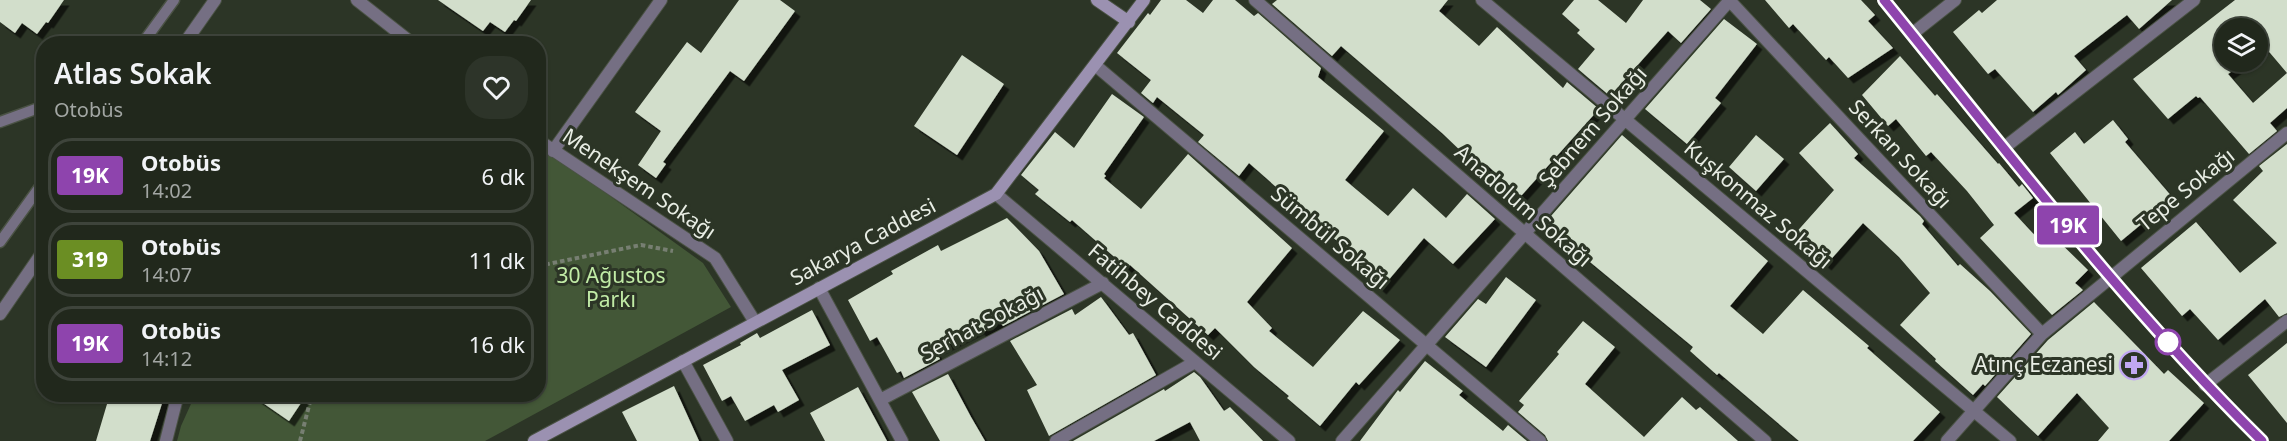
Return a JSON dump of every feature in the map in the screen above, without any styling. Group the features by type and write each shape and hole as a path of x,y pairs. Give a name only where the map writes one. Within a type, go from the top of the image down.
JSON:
{"street":[{"path":"190,36 215,0"},
{"path":"357,0 403,36"},
{"path":"553,151 660,0"},
{"path":"1097,0 1129,22"},
{"name":"Sakarya Caddesi","path":"534,441 556,436 683,361 996,194 1144,0"},
{"name":"Anadolum Sokağı","path":"1255,0 1765,441"},
{"name":"Kuşkonmaz Sokağı","path":"1482,0 2010,441"},
{"name":"Şebnem Sokağı","path":"1342,441 1730,0"},
{"name":"Serkan Sokağı","path":"1730,0 2042,334"},
{"path":"1884,0 2110,277 2205,385 2262,441"},
{"path":"1912,34 1955,0"},
{"path":"2005,147 2194,0"},
{"name":"Sümbül Sokağı","path":"1095,65 1540,441"},
{"name":"Tepe Sokağı","path":"1947,441 2042,334 2287,133"},
{"name":"Menekşem Sokağı","path":"546,146 715,258 755,322"},
{"name":"Fatihbey Caddesi","path":"996,194 1289,441"},
{"path":"0,314 36,262"},
{"name":"Serhat Sokağı","path":"879,400 1103,283"},
{"path":"819,288 902,441"},
{"path":"2205,385 2287,321"},
{"path":"683,361 727,441"},
{"path":"1056,441 1195,362"},
{"path":"166,441 176,402"}],"lane":[{"path":"148,36 174,0"},
{"path":"0,122 36,109"},
{"path":"0,242 36,192"}],"path":[{"path":"546,264 641,245 684,252"},
{"path":"300,441 310,402"}],"green space":[{"name":"30 Ağustos Parkı","path":"546,150 703,263 731,307 485,441 177,441 192,402 546,402"}],"building":[{"path":"0,0 64,0 37,34 22,23 15,33 0,22"},
{"path":"438,0 531,0 505,32 490,22 483,31"},
{"path":"739,0 780,0 795,11 744,81 730,71 663,162 666,164 656,178 638,165 661,131 635,112 687,42 701,53"},
{"path":"1161,0 1186,0 1203,13 1213,0 1235,0 1254,16 1258,13 1321,68 1318,77 1384,131 1345,180 1388,216 1413,188 1446,218 1467,194 1495,219 1453,264 1424,238 1381,289 1349,262 1354,256 1249,163 1239,176 1198,142 1204,135 1157,97 1153,103 1141,93 1151,80 1117,53"},
{"path":"1277,0 1448,0 1439,11 1479,46 1497,27 1563,88 1567,82 1599,109 1521,196 1487,165 1479,173 1462,156 1464,154 1442,133 1341,46 1332,56 1272,4"},
{"path":"1574,0 1598,0 1626,23 1643,0 1700,0 1711,9 1681,43 1668,31 1610,96 1578,69 1595,49 1577,33 1580,30 1562,14"},
{"path":"1765,0 1861,0 1875,15 1868,21 1893,48 1848,78 1829,57 1826,60 1793,24 1789,28"},
{"path":"1997,0 2172,0 2139,29 2127,15 2074,56 2086,70 2058,95 2056,92 2033,112 1995,69 1988,74 1953,32 1979,10 1982,13"},
{"path":"2235,0 2287,0 2287,73 2287,108 2270,123 2277,131 2249,154 2200,97 2196,96 2168,119 2133,79"},
{"path":"1724,19 1757,44 1715,98 1721,103 1687,144 1645,109"},
{"path":"962,55 1004,84 957,155 914,126"},
{"path":"1900,56 1935,96 1937,94 2019,187 2022,184 2033,198 2014,213 2043,244 2052,235 2088,270 2075,283 2083,290 2052,315 1980,238 1994,225 1967,191 1931,152 1926,156 1896,119 1888,126 1862,95"},
{"path":"1112,94 1144,117 1104,174 1106,176 1104,178 1141,209 1188,154 1292,248 1247,302 1272,328 1269,331 1313,367 1363,311 1400,340 1359,385 1356,382 1320,426 1287,398 1289,396 1254,367 1215,328 1208,335 1130,265 1127,268 1072,220 1070,222 1035,194 1039,190 1021,175 1055,132 1074,148"},
{"path":"2113,120 2128,139 2125,142 2173,198 2121,241 2050,153 2075,132 2084,144"},
{"path":"1830,123 1858,154 1854,158 1920,216 1924,221 1922,224 1958,266 1960,264 1990,291 2031,334 1985,386 1983,384 1973,395 1900,325 1930,293 1899,257 1863,223 1826,265 1793,236 1834,190 1799,153"},
{"path":"1622,135 1768,261 1730,306 1763,334 1803,290 1869,346 1867,348 1940,412 1913,441 1799,441 1719,373 1717,375 1690,351 1693,347 1544,224"},
{"path":"1756,135 1784,159 1756,191 1729,167"},
{"path":"2287,144 2287,313 2279,317 2265,299 2218,340 2190,309 2182,316 2141,268 2196,222 2240,273 2277,243 2233,200 2263,171 2259,166"},
{"path":"1007,218 1039,251 1064,294 1003,326 1000,322 982,333 979,329 935,351 940,359 904,378 901,371 897,373 877,337 870,341 848,300 893,274 891,271 938,245 941,251"},
{"path":"1506,277 1536,300 1486,367 1445,337 1478,299 1486,304"},
{"path":"1101,297 1129,335 1133,333 1156,375 1049,436 1027,390 1037,385 1010,341 1072,309 1075,315"},
{"path":"2094,302 2164,374 2168,370 2204,403 2169,441 2098,441 2109,428 2077,393 2038,436 1997,397 2048,340"},
{"path":"812,310 830,345 782,370 799,400 778,412 774,405 745,421 731,396 722,401 703,365 741,345 740,343 757,333 760,338"},
{"path":"1583,321 1615,347 1585,384 1644,437 1682,397 1696,410 1700,407 1738,441 1548,441 1545,435 1518,412 1524,405 1519,401 1559,354 1557,352"},
{"path":"2287,343 2287,423 2248,375"},
{"path":"1425,361 1463,391 1459,395 1503,431 1508,425 1527,441 1360,441 1398,390 1400,392"},
{"path":"1194,372 1224,411 1230,407 1263,441 1200,441 1190,422 1154,441 1073,441 1164,389 1165,391"},
{"path":"948,374 985,441 940,441 912,392"},
{"path":"674,386 699,441 637,441 622,412"},
{"path":"858,387 887,441 825,441 810,413"},
{"path":"108,402 162,402 150,441 96,441"},
{"path":"262,402 302,402 289,421"}],"bus line":[{"name":"19K","path":"1884,0 2110,277 2205,385 2262,441"}],"place":[{"name":"Atınç Eczanesi","path":"2134,365"}]}
